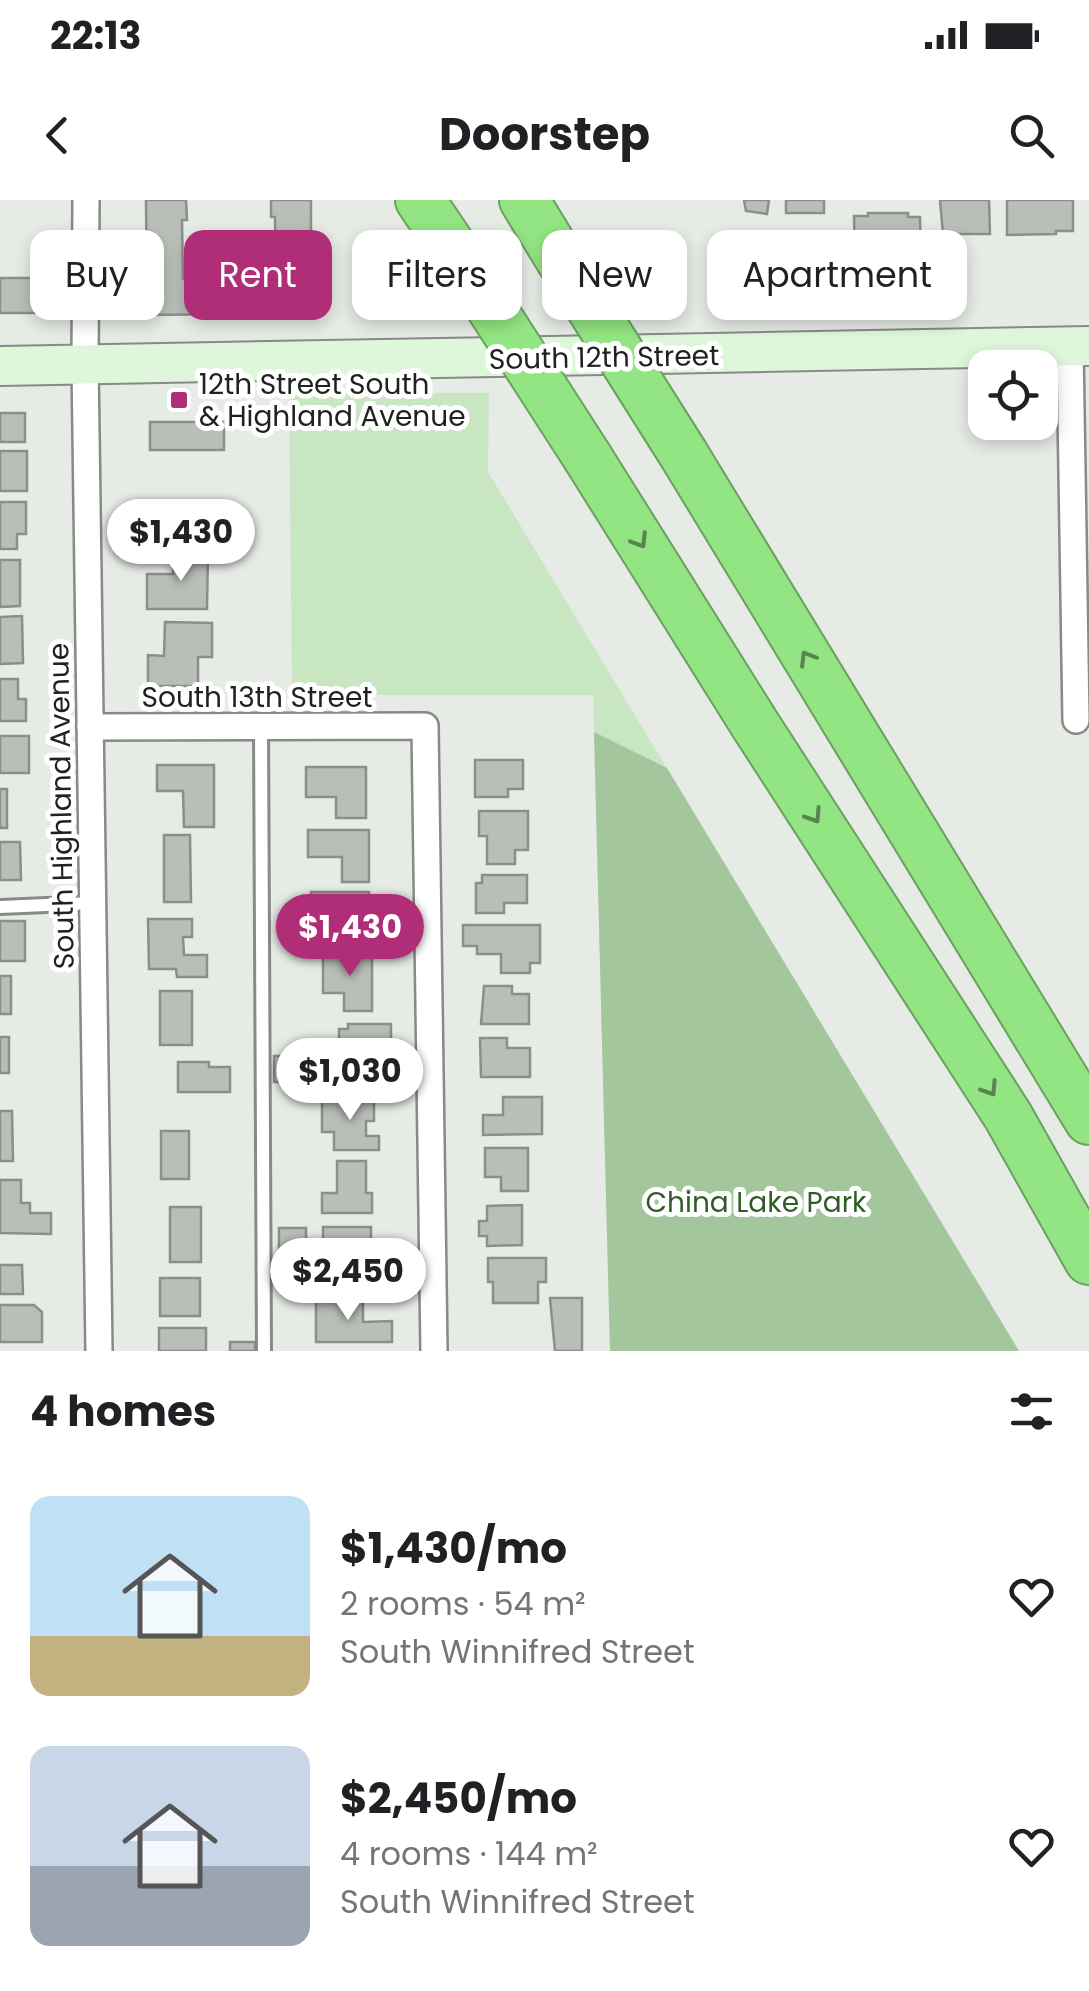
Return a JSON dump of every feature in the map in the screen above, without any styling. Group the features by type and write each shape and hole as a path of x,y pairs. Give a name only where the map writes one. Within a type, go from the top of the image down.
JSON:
{"highway":[{"path":"422,200 1008,1116 1089,1260"},
{"path":"527,200 1089,1120"},
{"path":"858,741 1041,994 1089,1070"}],"main road":[{"name":"South 12th Street","path":"0,366 1080,346"}],"street":[{"name":"South Highland Avenue","path":"86,200 86,230"},
{"name":"South Highland Avenue","path":"85,320 100,1351"},
{"path":"1076,720 1080,346"},
{"name":"South 13th Street","path":"90,727 425,726 434,1351"}],"lane":[{"path":"261,728 264,1351"},
{"path":"0,907 93,904"}],"green space":[{"name":"China Lake Park","path":"289,392 489,393 488,472 1019,1351 610,1351 593,695 292,695"},
{"name":"China Lake Park","path":"594,732 667,768 1019,1351 610,1351"}],"building":[{"path":"146,200 186,200 187,220 182,220 184,315 164,315 164,230 146,230"},
{"path":"271,200 311,200 311,230 275,230 275,217 271,217"},
{"path":"744,200 769,200 767,214 746,211"},
{"path":"786,200 824,200 824,213 786,213"},
{"path":"940,200 989,200 990,234 943,230"},
{"path":"1007,200 1073,200 1073,231 1007,235"},
{"path":"908,213 908,217 920,217 920,230 854,230 854,216"},
{"path":"0,278 30,278 30,313 0,313"},
{"path":"0,413 25,413 25,442 0,442"},
{"path":"150,422 224,422 224,450 150,450"},
{"path":"0,451 27,451 27,491 0,491"},
{"path":"0,502 26,502 26,534 17,534 17,549 0,549"},
{"path":"151,505 226,505 226,534 151,534"},
{"path":"173,552 208,552 207,609 147,609 147,574 173,574"},
{"path":"0,560 20,560 20,606 0,607"},
{"path":"22,616 23,663 0,664 0,617"},
{"path":"165,622 212,623 212,657 198,657 198,686 148,686 148,655 164,656"},
{"path":"0,679 18,679 18,699 26,699 26,721 0,721"},
{"path":"0,736 29,736 29,773 0,773"},
{"path":"475,760 523,760 523,789 508,789 508,797 475,797"},
{"path":"157,765 214,765 214,827 184,827 183,791 157,791"},
{"path":"306,767 366,767 366,818 336,818 336,797 306,797"},
{"path":"0,789 7,789 7,828 0,828"},
{"path":"479,811 528,811 528,850 515,850 515,864 487,864 487,836 479,836"},
{"path":"308,830 369,830 369,882 342,882 342,857 308,857"},
{"path":"164,835 190,835 191,902 164,902"},
{"path":"0,842 20,842 21,880 0,880"},
{"path":"482,875 527,875 527,903 504,903 504,913 476,913 476,883 482,883"},
{"path":"311,892 369,892 369,936 342,936 342,920 311,920"},
{"path":"148,919 192,919 192,937 183,937 184,955 207,955 207,977 177,977 176,969 149,969"},
{"path":"0,921 25,921 25,961 0,961"},
{"path":"463,925 540,925 540,963 530,963 530,973 501,973 501,954 477,954 477,946 463,946"},
{"path":"323,954 372,954 372,1011 344,1011 344,993 323,993"},
{"path":"0,976 11,976 11,1014 0,1014"},
{"path":"484,986 512,986 512,994 529,994 529,1024 481,1024"},
{"path":"160,991 192,991 192,1045 160,1045"},
{"path":"348,1024 391,1024 391,1043 374,1043 374,1082 302,1082 302,1055 339,1055 339,1029 348,1029"},
{"path":"0,1037 9,1037 9,1073 0,1073"},
{"path":"480,1038 507,1038 507,1048 530,1048 530,1077 481,1077"},
{"path":"274,1056 298,1056 298,1082 274,1082"},
{"path":"178,1062 230,1067 230,1092 178,1092"},
{"path":"503,1097 542,1097 542,1134 483,1135 483,1115 503,1115"},
{"path":"322,1098 374,1098 374,1121 366,1121 366,1136 379,1136 379,1150 334,1150 334,1132 322,1132"},
{"path":"0,1111 12,1111 13,1161 0,1161"},
{"path":"161,1131 189,1131 189,1179 161,1179"},
{"path":"485,1148 528,1148 528,1191 501,1191 501,1177 485,1177"},
{"path":"337,1161 366,1161 366,1193 372,1193 372,1213 322,1213 322,1193 337,1193"},
{"path":"0,1180 21,1180 21,1203 30,1203 30,1213 51,1213 51,1234 0,1233"},
{"path":"522,1205 522,1245 487,1246 487,1236 479,1236 479,1221 487,1221 487,1206"},
{"path":"170,1207 201,1207 201,1262 170,1262"},
{"path":"323,1227 371,1227 371,1282 346,1282 347,1256 323,1256"},
{"path":"279,1228 306,1228 306,1256 279,1256"},
{"path":"488,1258 546,1258 546,1282 538,1282 538,1303 493,1303"},
{"path":"0,1265 22,1265 23,1294 0,1294"},
{"path":"160,1278 200,1278 200,1316 160,1316"},
{"path":"316,1298 363,1298 363,1322 392,1321 392,1342 316,1342"},
{"path":"550,1298 582,1298 582,1351 555,1351"},
{"path":"0,1305 34,1305 42,1312 42,1342 0,1342"},
{"path":"159,1328 206,1328 206,1351 159,1351"},
{"path":"230,1342 255,1342 255,1351 230,1351"}],"place":[{"name":"12th Street South & Highland Avenue","path":"179,400"}]}
